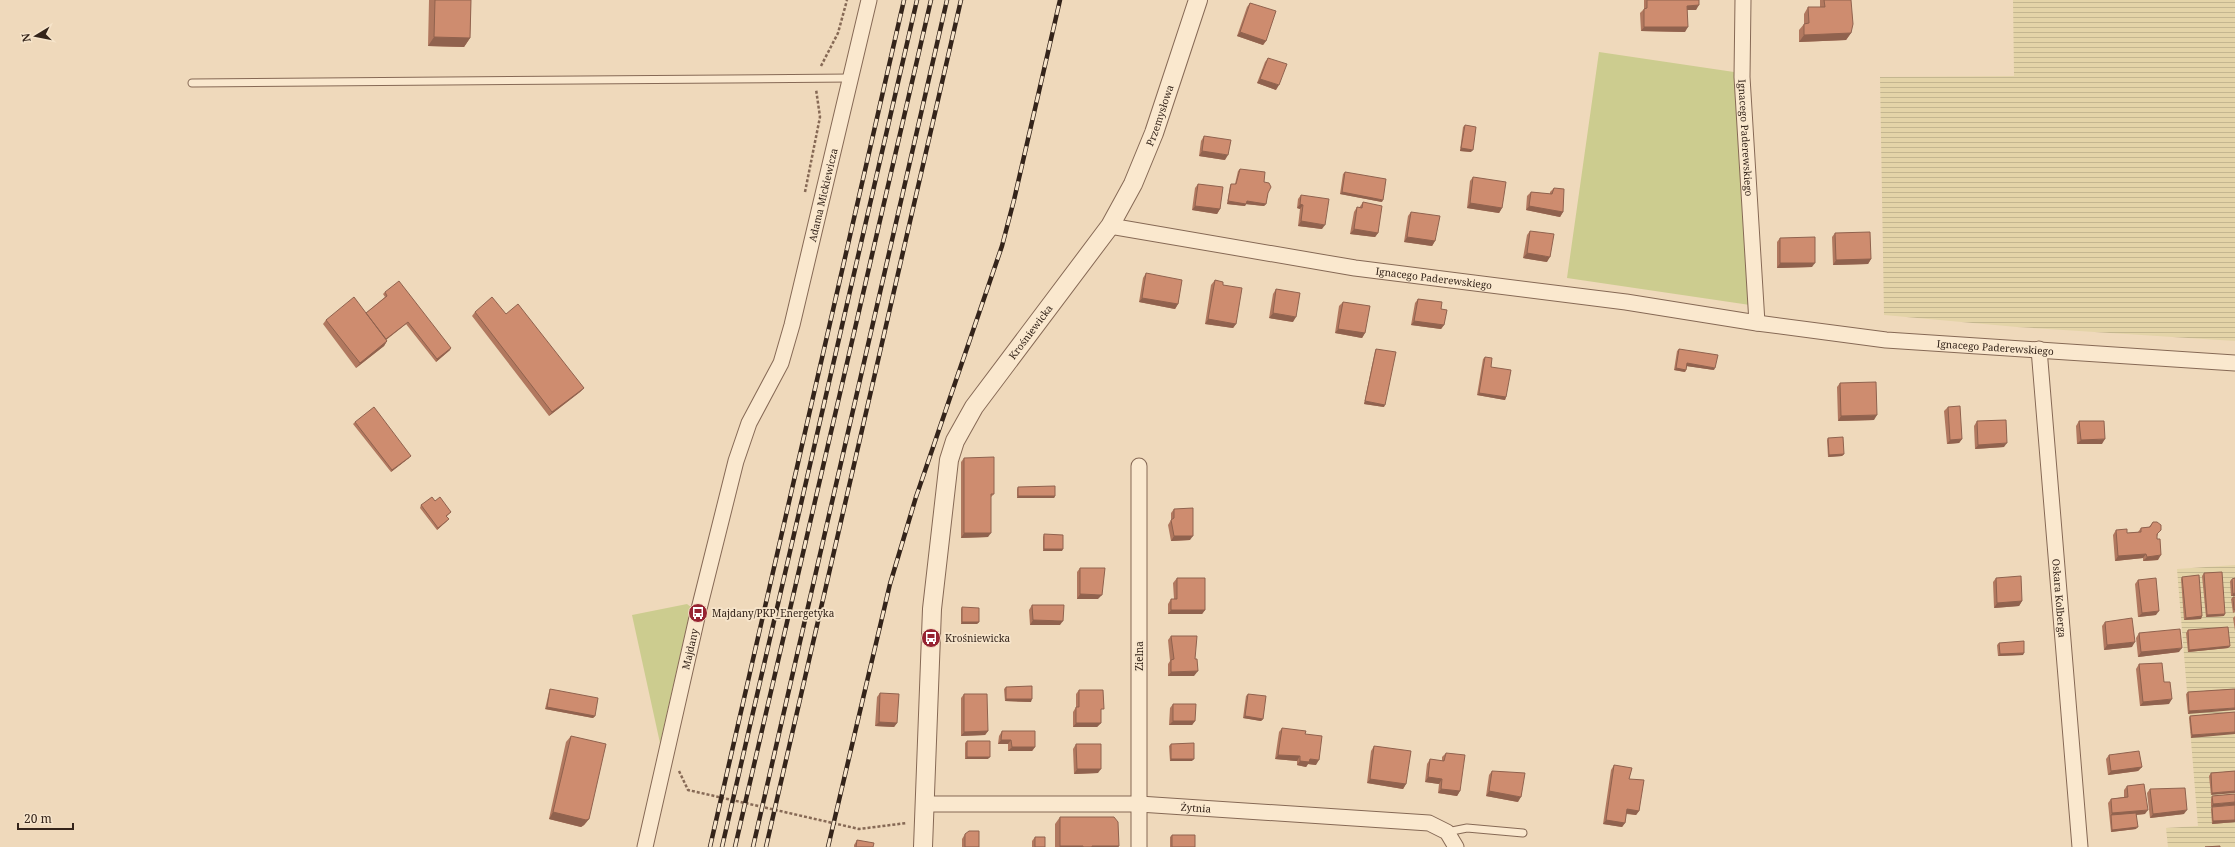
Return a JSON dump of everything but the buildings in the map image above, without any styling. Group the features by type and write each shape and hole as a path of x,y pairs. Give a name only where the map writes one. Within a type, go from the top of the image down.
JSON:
{"street":[{"name":"Adama Mickiewicza","path":"769,388 781,363 792,325 869,0"},
{"name":"Przemysłowa","path":"1110,226 1133,184 1154,133 1198,0"},
{"name":"Ignacego Paderewskiego","path":"1743,0 1742,77 1757,323"},
{"name":"Ignacego Paderewskiego","path":"1110,226 1356,268 1626,302 1757,323 1886,340 2235,363"},
{"name":"Krośniewicka","path":"923,847 932,608 949,460 955,441 974,407 1110,226"},
{"name":"Oskara Kolberga","path":"2039,349 2080,847"},
{"name":"Majdany","path":"645,847 736,462 749,423 769,388"},
{"name":"Zielna","path":"1139,466 1139,847"},
{"name":"Żytnia","path":"924,804 1139,804 1429,823 1447,832"},
{"path":"1447,832 1456,847"}],"lane":[{"path":"192,83 814,77 851,78"},
{"path":"1447,832 1467,828 1523,833"}],"path":[{"path":"803,199 820,117 814,77 838,33 847,0"},
{"path":"666,756 678,768 688,790 859,829 909,823 924,824"}],"shaded area":[{"path":"2013,0 2235,0 2235,341 2017,327 1884,315 1880,77 2014,76"},
{"path":"2235,565 2235,847 2168,847 2166,828 2198,826 2177,569"}],"green space":[{"path":"1599,52 1734,72 1750,305 1567,278"},
{"path":"687,604 691,607 660,743 632,615"}],"railway":[{"path":"710,847 904,0"},
{"path":"722,847 917,0"},
{"path":"735,847 931,0"},
{"path":"753,847 947,0"},
{"path":"766,847 961,0"},
{"path":"828,847 890,584 916,497 1002,246 1060,0"}],"place":[{"name":"Majdany/PKP_Energetyka","path":"698,613"},
{"name":"Krośniewicka","path":"931,638"}]}
